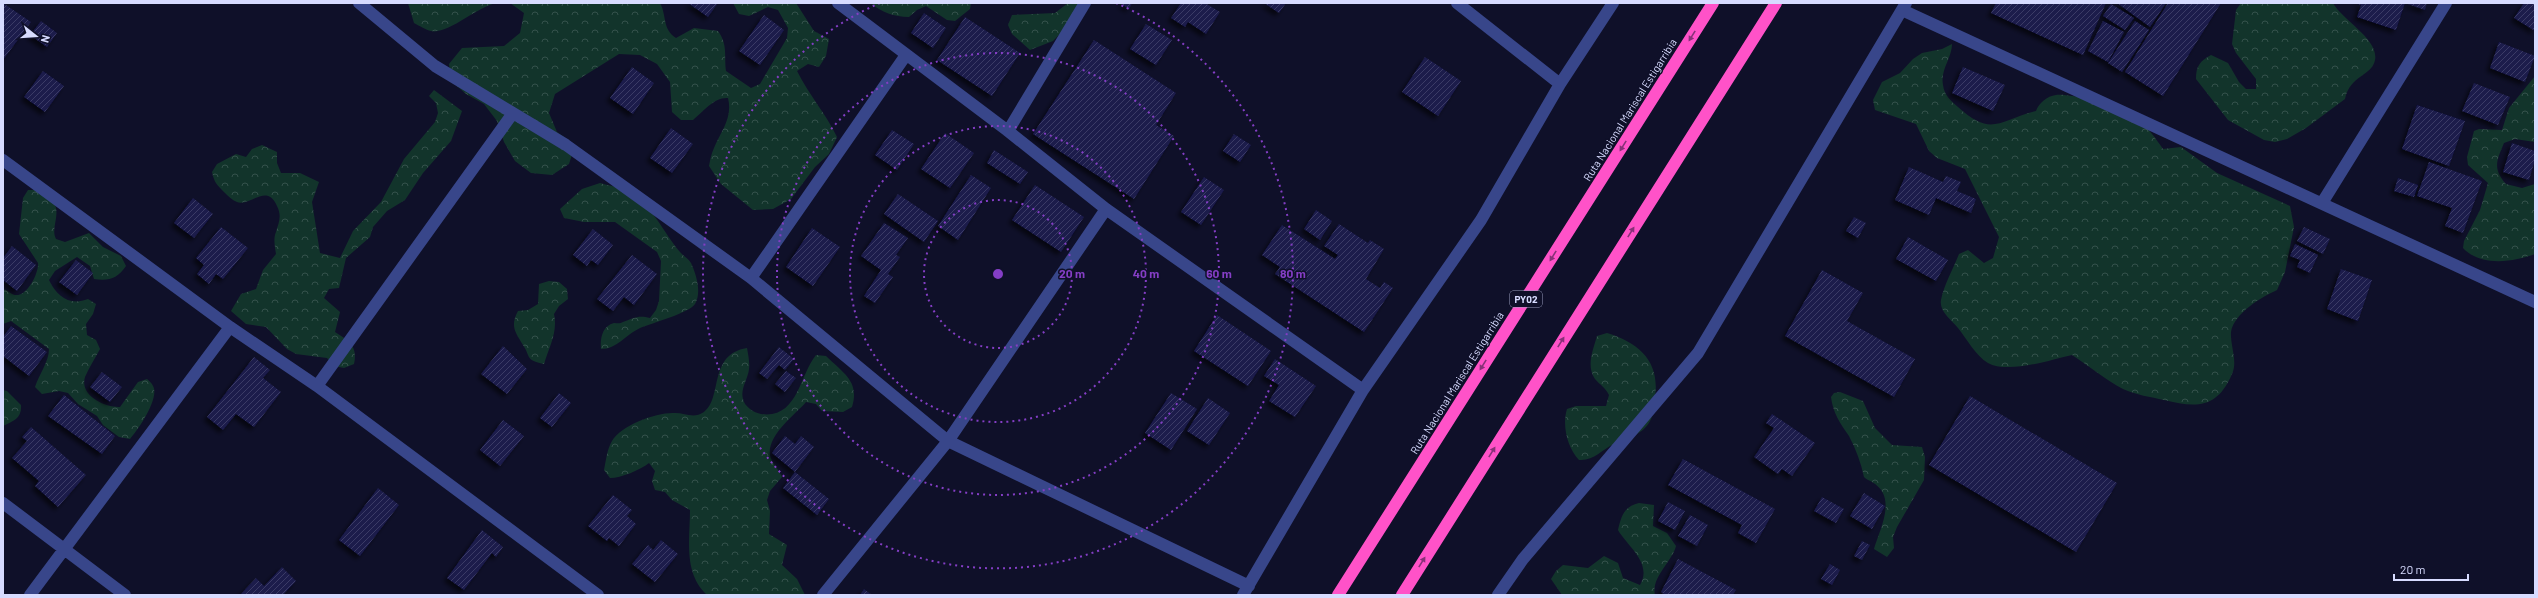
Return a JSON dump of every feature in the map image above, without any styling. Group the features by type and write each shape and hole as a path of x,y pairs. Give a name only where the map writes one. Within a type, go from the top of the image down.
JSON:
{"highway":[{"name":"Ruta Nacional Mariscal Estigarribia","path":"1338,595 1713,3"},
{"path":"1402,595 1776,3"}],"street":[{"path":"359,3 435,66 566,145 751,278 948,441 1246,590 1363,390 1481,220 1560,84 1613,3"},
{"path":"838,3 1008,130 1106,209 1363,390"},
{"path":"1008,130 1086,3"},
{"path":"1457,3 1560,84"},
{"path":"2322,204 2446,3"},
{"path":"1498,595 1523,559 1698,353 1904,6 2322,204 2535,302"},
{"path":"751,278 906,55"},
{"path":"317,386 513,113"},
{"path":"3,160 230,327 317,386 598,595"},
{"path":"823,595 948,441 1106,209"},
{"path":"30,595 230,327"},
{"path":"3,503 125,595"}],"green space":[{"path":"408,3 496,3 445,29 431,31 414,23"},
{"path":"510,3 660,3 669,31 676,38 694,28 718,31 723,41 725,50 726,71 751,88 760,84 787,38 788,28 778,10 768,7 749,16 739,14 733,3 796,3 814,31 829,39 826,56 819,67 808,64 797,71 837,137 829,154 815,167 791,199 773,209 753,210 721,184 709,166 713,150 728,118 728,98 723,98 714,102 693,120 681,120 672,112 670,82 657,64 640,55 619,54 555,94 549,113 557,132 575,145 569,164 552,175 531,173 515,161 504,142 497,121 484,104 466,94 451,81 449,64 462,48 504,46 520,33 524,13"},
{"path":"870,3 971,3 970,9 955,21 947,20 926,6 917,10 909,17 904,17 888,13"},
{"path":"1068,3 1090,3 1053,41 1030,50 1012,34 1008,25 1012,15 1055,13"},
{"path":"2241,3 2333,3 2372,45 2375,52 2375,60 2373,65 2351,85 2345,99 2306,128 2287,139 2275,142 2264,140 2228,120 2196,79 2199,64 2211,55 2228,63 2239,82 2246,89 2256,89 2256,79 2236,53 2232,44 2236,10"},
{"path":"1952,44 1943,74 1946,95 1979,122 1996,124 2036,111 2044,100 2056,95 2080,97 2111,104 2125,109 2135,116 2151,133 2163,149 2181,147 2217,173 2290,206 2294,227 2285,272 2277,290 2250,306 2237,318 2233,325 2231,337 2234,369 2220,394 2212,400 2196,405 2175,403 2133,393 2123,389 2072,355 2018,367 1996,366 1988,363 1979,356 1958,328 1946,316 1941,304 1942,294 1959,254 1968,250 1984,263 1993,258 1999,237 1965,169 1937,158 1929,151 1916,124 1875,110 1873,100 1882,82 1900,73 1913,59 1922,53 1942,49"},
{"path":"2535,76 2535,142 2515,139 2504,143 2499,154 2497,168 2506,184 2522,188 2535,184 2535,254 2507,261 2479,258 2470,254 2463,248 2464,241 2480,210 2488,183 2468,165 2467,157 2474,131 2479,129 2502,130 2509,108"},
{"path":"434,90 462,111 451,141 423,173 405,200 387,211 373,227 370,237 346,258 339,288 329,289 324,298 340,312 335,332 348,341 353,348 355,353 354,364 344,368 334,366 327,358 296,354 287,349 266,327 246,324 231,311 241,294 256,289 263,270 276,254 274,243 280,216 273,199 268,196 258,197 242,203 230,198 218,185 214,178 212,172 217,164 236,154 246,157 252,149 262,145 277,152 277,163 281,173 300,173 319,182 312,202 320,253 340,258 353,231 381,202 404,159 435,122 438,113 436,103 429,96"},
{"path":"600,183 626,190 645,204 680,252 691,263 695,272 698,289 695,304 686,311 640,328 612,347 601,349 603,333 607,327 614,323 621,323 636,317 650,318 656,310 659,301 661,261 657,252 615,222 584,222 564,218 560,209 582,189"},
{"path":"28,190 38,190 53,202 56,211 54,230 56,239 65,242 89,233 103,247 121,256 126,266 119,274 112,278 104,280 94,279 90,266 77,257 55,271 49,280 60,295 70,301 81,301 88,299 96,304 93,314 86,324 87,335 96,340 100,349 85,377 84,384 90,395 101,403 114,407 120,407 138,382 147,379 153,385 154,391 151,406 138,429 130,439 119,437 103,425 97,416 78,404 68,393 59,391 42,394 35,387 46,363 49,349 11,321 3,324 3,289 15,295 19,295 24,292 31,284 38,267 38,263 19,234 23,198"},
{"path":"549,281 559,282 567,289 568,299 559,306 554,314 554,333 544,364 529,358 514,329 514,321 518,311 528,310 538,304 539,284"},
{"path":"1607,333 1631,343 1647,358 1652,367 1656,390 1652,415 1647,426 1639,433 1609,446 1589,459 1579,460 1571,449 1565,429 1567,409 1576,406 1606,406 1609,395 1592,374 1591,363 1592,352 1597,336"},
{"path":"747,348 749,367 742,395 745,404 755,412 761,414 773,414 783,410 796,394 810,364 816,355 826,356 838,367 848,378 854,390 852,407 843,412 822,411 816,404 806,402 777,433 770,448 770,455 773,463 782,477 770,491 767,500 770,511 769,534 787,545 782,565 797,579 805,595 707,595 699,586 694,577 691,566 689,544 690,510 672,500 665,492 655,490 652,481 655,471 649,463 630,473 614,478 610,478 604,470 610,444 617,435 631,425 650,417 667,413 697,415 704,412 710,405 721,367 726,359 735,352"},
{"path":"3,390 7,391 21,405 21,409 19,416 14,421 3,426"},
{"path":"1840,392 1863,401 1875,428 1892,445 1922,447 1925,457 1924,480 1897,527 1893,537 1894,548 1887,557 1874,549 1885,513 1886,504 1884,496 1880,488 1864,477 1854,446 1835,413 1831,397 1834,393"},
{"path":"1639,503 1654,505 1653,526 1667,533 1676,546 1656,582 1655,595 1562,595 1551,579 1556,571 1563,565 1588,568 1604,556 1618,563 1623,578 1640,585 1643,577 1641,562 1618,530 1620,521 1627,509 1634,504"}],"building":[{"path":"3,3 31,22 3,60"},
{"path":"688,3 718,3 708,17"},
{"path":"1120,3 1132,3 1129,9"},
{"path":"1181,3 1205,3 1220,12 1206,34 1188,22 1185,27 1171,18"},
{"path":"1264,3 1286,3 1279,13"},
{"path":"1996,3 2106,3 2083,55 1991,13"},
{"path":"2117,3 2166,3 2150,27"},
{"path":"2168,3 2221,3 2163,96 2125,72"},
{"path":"2355,3 2405,3 2396,30 2357,17 2361,5"},
{"path":"2405,3 2427,3 2425,10"},
{"path":"2524,3 2535,3 2535,31 2514,18"},
{"path":"2111,4 2134,18 2125,30 2103,16"},
{"path":"924,13 946,28 933,48 911,33"},
{"path":"764,15 784,30 760,65 739,51"},
{"path":"965,17 1020,53 992,96 937,60"},
{"path":"41,21 57,33 47,47 30,35"},
{"path":"2103,21 2124,32 2108,62 2088,51"},
{"path":"2135,21 2149,30 2122,72 2108,63"},
{"path":"1146,24 1172,40 1156,65 1130,49"},
{"path":"1094,40 1176,93 1156,125 1174,136 1134,199 1033,134"},
{"path":"2499,42 2535,56 2525,82 2490,68"},
{"path":"1425,57 1461,81 1438,116 1402,92"},
{"path":"632,67 654,83 633,114 610,98"},
{"path":"1963,67 2005,85 1993,111 1952,93"},
{"path":"43,71 64,86 45,112 24,97"},
{"path":"2474,83 2510,97 2498,125 2462,111"},
{"path":"2417,105 2465,121 2449,166 2402,149"},
{"path":"671,128 693,144 672,173 650,158"},
{"path":"892,130 914,144 897,170 875,155"},
{"path":"945,133 974,153 950,188 921,169"},
{"path":"1234,134 1251,145 1240,162 1223,151"},
{"path":"2512,143 2535,151 2535,160 2529,180 2503,172"},
{"path":"994,150 1028,172 1020,184 987,163"},
{"path":"2429,162 2482,181 2463,233 2445,226 2452,208 2417,196"},
{"path":"1909,167 1943,182 1946,176 1961,182 1957,191 1976,199 1971,213 1936,198 1929,215 1895,200"},
{"path":"971,175 991,188 958,240 938,226"},
{"path":"1204,177 1224,190 1201,225 1181,212"},
{"path":"2398,178 2418,185 2414,197 2394,191"},
{"path":"1035,185 1084,217 1061,252 1012,220"},
{"path":"898,194 938,221 924,242 884,214"},
{"path":"193,198 213,214 194,238 174,223"},
{"path":"1316,210 1332,221 1320,240 1304,229"},
{"path":"1854,217 1866,223 1858,238 1846,231"},
{"path":"884,223 908,238 896,255 900,257 888,274 893,277 875,303 864,296 881,270 861,256"},
{"path":"1339,224 1368,243 1370,240 1384,249 1366,279 1380,288 1384,282 1393,288 1364,332 1275,274 1280,267 1262,255 1282,225 1335,259 1338,255 1324,246"},
{"path":"221,227 248,248 223,279 216,274 209,284 197,274 204,265 196,258"},
{"path":"2304,227 2330,239 2323,254 2297,241"},
{"path":"812,228 840,247 813,286 786,267"},
{"path":"593,229 613,245 598,265 591,260 587,266 573,255"},
{"path":"1908,237 1948,260 1936,281 1896,259"},
{"path":"2295,244 2318,255 2310,273 2297,267 2300,260 2290,256"},
{"path":"12,246 36,265 17,291 3,280 3,258"},
{"path":"632,255 657,274 634,305 624,297 613,311 597,299"},
{"path":"76,260 93,273 77,295 59,282"},
{"path":"2341,269 2372,280 2358,321 2327,309"},
{"path":"1822,270 1863,293 1847,321 1915,359 1894,397 1785,336"},
{"path":"1217,315 1271,351 1248,386 1194,351"},
{"path":"11,326 47,352 29,376 3,356 3,337"},
{"path":"503,346 527,369 507,394 481,374"},
{"path":"779,347 794,359 785,370 779,365 767,379 759,373"},
{"path":"254,357 270,370 263,378 281,392 254,427 236,414 223,430 207,417"},
{"path":"1275,359 1316,386 1295,417 1269,401 1279,385 1264,376"},
{"path":"786,371 796,378 785,392 775,384"},
{"path":"102,372 122,387 110,402 90,387"},
{"path":"559,393 571,403 552,427 540,418"},
{"path":"1171,393 1197,409 1171,450 1145,433"},
{"path":"64,395 115,436 102,454 48,416"},
{"path":"1970,396 2117,483 2076,552 1929,465"},
{"path":"1208,398 1230,413 1209,445 1187,431"},
{"path":"1772,414 1815,443 1792,476 1782,469 1778,474 1754,457 1774,428 1766,423"},
{"path":"503,420 524,436 500,466 480,450"},
{"path":"31,427 86,475 58,507 35,486 39,481 12,458 27,441 22,437"},
{"path":"785,436 795,444 801,436 814,447 795,472 772,453"},
{"path":"1683,459 1775,509 1756,543 1738,533 1742,525 1668,485"},
{"path":"795,472 829,499 817,515 783,488"},
{"path":"378,488 399,505 360,556 339,540"},
{"path":"1864,493 1885,506 1872,529 1850,516"},
{"path":"613,495 632,510 627,516 636,524 619,546 609,538 607,541 588,526"},
{"path":"1822,497 1844,509 1836,523 1814,511"},
{"path":"1668,502 1685,511 1675,530 1658,521"},
{"path":"1690,515 1708,525 1697,546 1678,536"},
{"path":"482,530 503,547 496,557 492,553 464,590 447,578"},
{"path":"661,540 678,554 655,582 632,564 648,545 653,550"},
{"path":"1862,541 1870,545 1862,560 1854,556"},
{"path":"1678,559 1736,590 1733,595 1665,595 1661,592"},
{"path":"1830,564 1840,570 1832,585 1821,579"},
{"path":"282,567 296,581 283,595 240,595 256,578 264,586"},
{"path":"864,589 872,595 860,595"}]}
